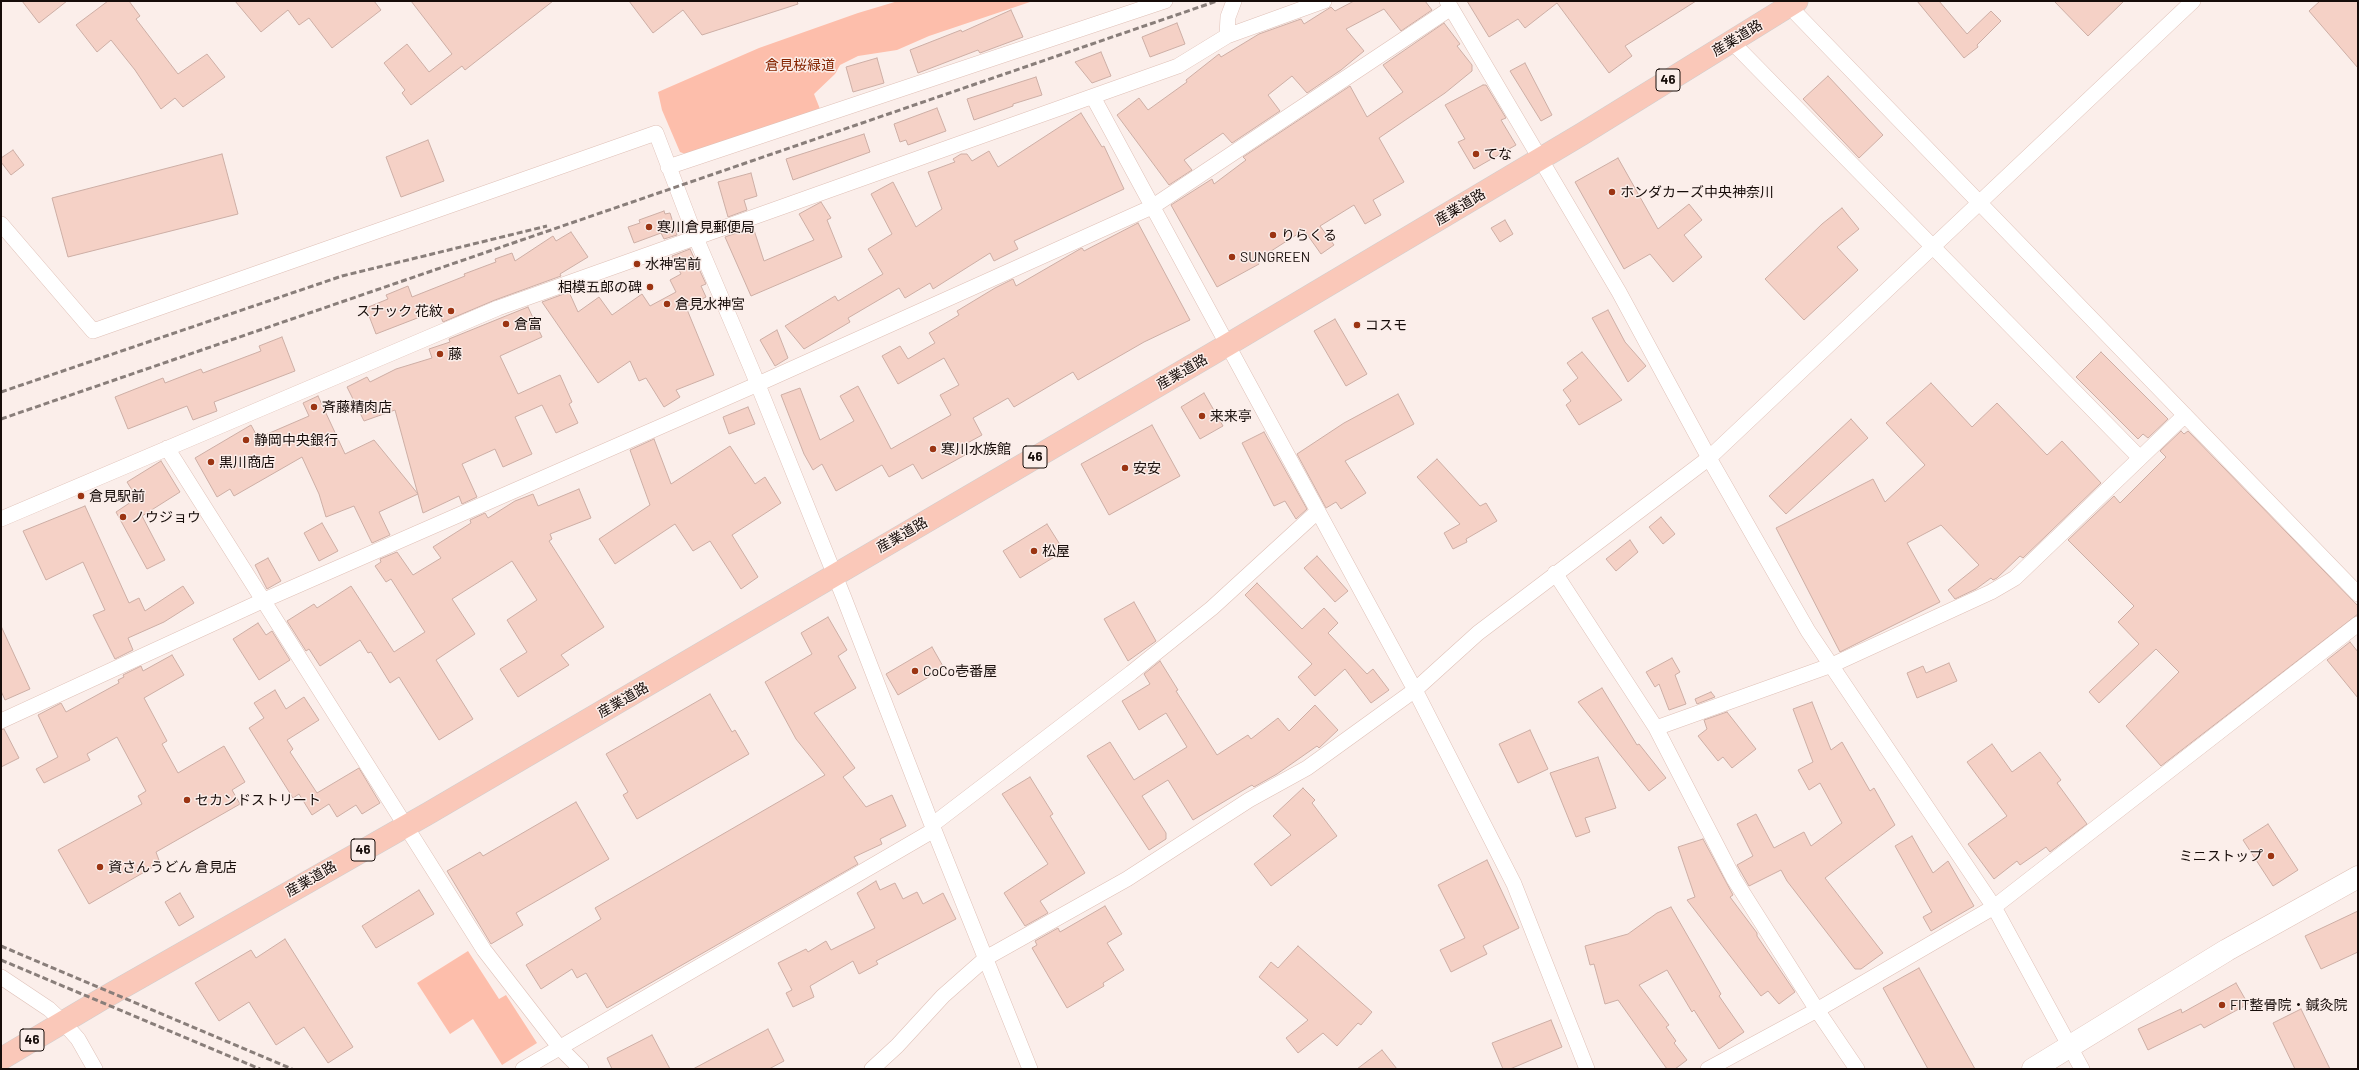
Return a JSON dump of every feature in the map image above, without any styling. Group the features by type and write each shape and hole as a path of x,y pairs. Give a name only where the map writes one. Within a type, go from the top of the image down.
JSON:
{"main road":[{"name":"産業道路","path":"1,1059 406,826 1228,344 1540,159 1793,3"}],"street":[{"path":"668,167 1165,1"},
{"path":"1227,36 1228,17 1234,1"},
{"path":"1,519 498,308 1178,66 1227,36 1324,1"},
{"path":"872,1069 897,1046 942,996 986,958 1127,878 1249,800 1307,768 1416,690 1478,633 1555,573 1709,458 2193,1"},
{"path":"1793,3 1980,203 2358,594"},
{"path":"1,721 262,601 758,384 1152,207 1449,4 1619,292 1709,458 1808,631 1994,907 2082,1069"},
{"path":"1731,41 2140,458"},
{"path":"1093,97 1416,690 1514,884 1588,1069"},
{"path":"1,224 93,331 656,133 696,238 758,384 933,828 1030,1069"},
{"path":"1656,728 1832,665 1991,592 2015,578 2185,415"},
{"path":"167,448 262,601 484,950 560,1048 581,1069"},
{"path":"524,1069 933,828 1212,608 1318,511"},
{"path":"1555,573 1656,728 1734,879 1817,1010 1857,1069"},
{"path":"1708,1069 1817,1010 1994,907 2358,624"},
{"path":"2033,1069 2227,950 2358,877"},
{"path":"1,977 49,1009 63,1022 78,1039 95,1069"}],"green space":[{"name":"倉見桜緑道","path":"898,1 1033,1 929,36 897,50 858,56 840,65 835,74 814,94 820,109 688,155 680,152 662,110 658,92 759,48 858,13"},
{"path":"468,951 499,999 506,995 537,1043 502,1065 473,1019 450,1034 417,983"}],"building":[{"path":"22,1 67,1 39,23"},
{"path":"108,1 129,1 140,16 136,19 178,74 207,54 225,77 183,107 175,98 161,109 135,70 111,40 97,52 76,25"},
{"path":"235,1 374,1 381,10 332,48 309,18 299,25 288,10 261,32"},
{"path":"411,1 553,1 465,70 462,66 411,105 402,93 405,90 384,63 407,44 429,72 452,54"},
{"path":"629,1 797,1 798,4 702,35 683,10 653,33"},
{"path":"1354,1 1425,1 1432,10 1401,31 1384,9 1346,29 1364,51 1341,70 1307,93 1292,76 1268,95 1280,111 1232,143 1223,133 1184,160 1192,170 1169,185 1117,115 1139,98 1148,110 1187,82 1186,80 1219,54 1221,57 1259,34 1301,19 1304,24 1331,7 1335,11"},
{"path":"1467,1 1696,1 1625,46 1632,56 1609,73 1557,3 1525,28 1518,19 1489,37"},
{"path":"1917,1 1939,1 1967,34 1991,11 2001,21 1977,45 1978,47 1964,58"},
{"path":"2054,1 2124,1 2088,36"},
{"path":"2320,1 2358,1 2358,68 2309,11"},
{"path":"1011,10 1023,37 980,53 978,50 918,73 910,50 961,30 962,32"},
{"path":"1177,23 1185,44 1150,57 1142,37"},
{"path":"1444,23 1460,44 1457,46 1472,65 1472,71 1445,93 1379,138 1404,182 1373,200 1381,215 1365,224 1354,205 1320,226 1334,245 1321,254 1304,230 1257,260 1259,264 1217,287 1171,205 1212,179 1214,184 1246,160 1243,157 1350,86 1367,117 1403,92 1383,65"},
{"path":"1101,52 1111,76 1092,83 1075,62"},
{"path":"877,58 884,83 853,92 846,67"},
{"path":"1525,63 1552,115 1541,121 1510,71"},
{"path":"1828,76 1883,135 1859,158 1803,99"},
{"path":"1036,77 1042,95 1013,104 1013,106 974,120 967,99"},
{"path":"1483,85 1486,85 1506,118 1501,120 1516,145 1474,169 1458,142 1465,139 1445,105"},
{"path":"937,108 946,131 908,145 906,140 900,142 894,124"},
{"path":"1081,113 1102,147 1104,146 1124,189 1014,241 1018,249 994,261 990,253 933,289 930,283 905,298 899,288 848,318 850,322 804,349 785,326 835,296 838,301 883,274 868,249 892,234 871,194 893,182 916,227 942,209 928,172 955,162 953,159 961,154 967,154 972,161 989,151 998,167"},
{"path":"864,134 870,152 793,180 786,159"},
{"path":"428,140 444,181 401,197 386,157"},
{"path":"13,150 24,165 11,175 1,162 1,158"},
{"path":"222,154 238,214 68,257 52,198"},
{"path":"1618,158 1658,229 1689,204 1702,220 1684,235 1702,257 1673,282 1650,254 1624,269 1575,182"},
{"path":"751,173 757,196 744,200 747,210 728,217 718,182"},
{"path":"821,202 831,218 827,220 842,257 751,296 725,237 753,227 764,261 814,240 799,214"},
{"path":"1842,208 1859,229 1837,247 1858,270 1804,320 1765,279 1822,224"},
{"path":"664,211 665,214 670,213 677,235 664,239 661,233 634,243 628,227 640,223 639,220"},
{"path":"1505,220 1513,234 1500,242 1491,228"},
{"path":"1138,223 1190,320 1144,342 1078,380 1073,372 1014,407 1008,398 973,418 982,435 960,447 965,455 922,479 913,464 889,477 882,465 836,491 822,464 813,470 804,454 781,395 800,388 820,440 854,421 840,396 858,386 891,449 951,415 940,395 959,385 944,358 898,384 882,356 900,346 908,359 935,343 929,333 959,315 957,311 995,288 1013,279 1016,286 1080,249 1082,248 1084,251"},
{"path":"571,232 588,257 560,274 561,276 495,300 443,322 438,310 376,334 366,308 388,299 386,295 408,286 412,297 465,276 464,274 496,262 495,259 512,253 515,261 553,236 556,241"},
{"path":"690,249 706,284 701,286 706,297 686,307 714,375 676,390 680,397 664,407 646,378 639,381 630,361 598,383 542,302 569,292 578,312 599,297 612,315 642,294 650,306 676,292 670,280 681,274 672,256"},
{"path":"528,307 542,337 500,356 518,394 560,375 572,402 569,404 578,423 556,433 542,405 515,417 532,454 503,467 495,449 462,464 477,497 462,504 459,496 423,513 395,410 364,421 347,387 367,377 370,382 396,369 432,358 429,349 450,342 449,339"},
{"path":"1608,310 1625,342 1646,366 1628,382 1592,318"},
{"path":"1335,319 1367,374 1346,386 1314,331"},
{"path":"777,330 788,358 775,366 760,340"},
{"path":"282,337 295,371 214,402 217,411 193,420 187,406 128,429 115,397 163,378 165,383 201,369 203,373 261,351 259,346"},
{"path":"1582,352 1622,400 1579,425 1566,405 1571,401 1563,390 1578,378 1567,363"},
{"path":"2101,352 2168,419 2148,438 2143,434 2138,439 2076,377"},
{"path":"1931,383 1972,427 1997,403 2047,455 2062,441 2101,483 2023,558 2020,556 1997,578 1993,580 1991,578 1976,589 1955,599 1948,590 1979,565 1941,525 1907,543 1940,602 1840,652 1776,528 1873,479 1885,502 1925,465 1886,423"},
{"name":"来来亭","path":"1204,393 1223,426 1200,439 1181,407"},
{"path":"1398,394 1414,424 1345,461 1366,493 1341,509 1336,502 1326,508 1297,454 1344,423"},
{"path":"318,396 345,454 374,440 418,494 379,512 390,535 372,543 354,506 326,517 319,494 302,457 234,496 230,489 217,497 195,458 251,425 258,438 309,416 303,403"},
{"path":"748,407 755,424 729,434 723,417"},
{"path":"1851,419 1868,438 1786,514 1769,496"},
{"path":"1152,425 1180,476 1109,515 1081,464"},
{"path":"2181,431 2184,434 2188,431 2358,606 2358,614 2161,766 2126,726 2179,672 2156,649 2099,703 2089,692 2139,644 2118,622 2134,606 2068,540 2114,496 2120,503 2166,457 2160,451"},
{"path":"1264,432 1307,509 1296,519 1285,501 1274,506 1242,443"},
{"path":"654,439 671,484 730,446 755,484 765,477 781,503 732,535 758,577 741,589 710,541 693,551 675,524 615,564 599,539 650,505 630,450"},
{"path":"1437,459 1480,506 1486,503 1497,521 1466,539 1467,542 1453,549 1444,533 1460,524 1417,477"},
{"path":"161,461 180,492 142,516 165,560 147,569 116,512 137,498 127,482"},
{"path":"579,489 591,518 550,534 552,539 549,541 604,627 561,655 569,665 518,697 500,669 527,652 507,620 537,600 512,561 452,599 475,634 436,660 473,719 439,740 399,677 390,683 371,652 368,653 360,640 320,666 309,649 306,651 287,621 314,604 317,608 351,586 394,652 425,632 391,579 386,582 375,566 381,562 380,559 397,552 413,575 441,558 433,547 471,523 470,520 485,513 488,518 515,501 533,494 538,506"},
{"path":"85,506 129,603 139,598 145,611 183,586 194,603 164,622 128,638 133,650 115,659 93,615 105,610 83,562 46,580 23,531"},
{"path":"1661,517 1675,534 1663,544 1649,527"},
{"path":"322,523 338,551 319,561 304,533"},
{"name":"松屋","path":"1047,524 1064,551 1020,578 1003,551"},
{"path":"1630,540 1638,552 1616,571 1606,559"},
{"path":"1317,556 1348,591 1335,602 1304,568"},
{"path":"268,558 281,581 267,589 255,565"},
{"path":"1257,583 1302,629 1324,608 1338,623 1328,633 1367,674 1373,669 1389,690 1371,703 1345,669 1315,696 1298,677 1312,664 1245,595"},
{"path":"1134,602 1156,641 1128,661 1104,619"},
{"path":"828,617 847,650 838,656 856,688 814,713 855,768 843,777 866,807 892,795 906,826 880,839 882,844 854,857 858,864 607,1008 586,973 577,978 572,969 541,989 526,965 601,919 595,908 825,775 796,739 765,682 812,654 801,633"},
{"path":"258,623 266,635 272,631 290,660 259,680 233,639"},
{"path":"1,626 30,689 5,700 1,691"},
{"path":"2350,642 2358,652 2358,698 2327,660"},
{"name":"CoCo壱番屋","path":"932,647 944,668 898,695 886,674"},
{"path":"172,655 184,675 144,698 167,741 162,744 178,773 224,746 245,782 232,790 240,804 156,852 160,863 89,904 58,850 142,804 138,796 146,791 117,737 87,754 90,760 44,783 36,769 58,757 38,715 61,703 66,712 119,683 118,680 124,677 123,675 141,666 143,671"},
{"path":"1672,658 1680,672 1675,675 1686,704 1669,710 1659,684 1655,687 1646,672"},
{"path":"1160,661 1178,690 1176,691 1217,755 1248,735 1251,739 1278,718 1289,731 1315,705 1338,730 1319,748 1317,746 1277,774 1254,787 1252,785 1193,820 1168,780 1142,796 1166,833 1166,839 1149,850 1087,756 1110,742 1134,780 1187,747 1166,713 1139,730 1122,701 1150,684 1144,674"},
{"path":"1949,663 1957,681 1917,698 1907,673 1923,666 1926,673"},
{"path":"1602,688 1637,745 1639,744 1666,778 1649,791 1578,702"},
{"path":"275,690 286,709 304,697 319,720 287,740 293,749 290,752 317,793 359,768 380,803 362,814 356,805 337,817 329,804 312,815 299,794 293,798 249,728 264,718 254,703"},
{"path":"1711,692 1715,697 1697,704 1695,699"},
{"path":"710,694 732,732 735,730 749,754 637,819 623,795 628,792 606,754"},
{"path":"1812,702 1831,750 1842,742 1870,791 1874,788 1895,825 1825,878 1883,953 1861,969 1855,969 1787,881 1781,870 1749,886 1737,865 1753,856 1737,824 1756,814 1774,848 1804,832 1811,846 1842,823 1820,783 1809,790 1798,770 1813,762 1793,709"},
{"path":"1727,712 1756,749 1732,768 1723,757 1718,761 1698,736 1707,729 1704,720"},
{"path":"4,729 19,758 1,767 1,730"},
{"path":"1530,730 1548,769 1518,783 1499,744"},
{"path":"1992,744 2012,772 2040,752 2061,780 2057,783 2087,824 2050,852 2046,847 2020,865 2017,861 1994,879 1968,844 2007,816 1967,762"},
{"path":"1598,757 1616,808 1585,818 1590,832 1576,837 1550,773"},
{"path":"1030,777 1053,814 1050,816 1085,873 1040,901 1048,913 1025,926 1004,893 1048,864 1002,794"},
{"path":"1303,788 1315,800 1312,803 1337,836 1271,886 1254,864 1291,835 1273,816"},
{"path":"576,802 609,859 516,913 523,925 491,944 447,871 480,852 483,856"},
{"path":"2268,824 2298,870 2273,886 2243,840"},
{"path":"1912,836 1933,873 1948,861 1974,906 1931,931 1923,917 1932,912 1895,846"},
{"path":"1703,839 1733,895 1730,897 1757,933 1757,936 1795,992 1779,1004 1768,991 1761,996 1687,900 1695,897 1678,847"},
{"path":"1487,860 1519,928 1483,946 1487,954 1451,972 1440,950 1465,938 1438,885"},
{"path":"876,881 880,890 895,883 903,899 917,892 923,904 943,893 956,919 876,961 878,964 859,974 853,961 810,986 814,997 793,1007 786,993 792,990 778,963 806,949 808,952 826,941 831,950 875,928 857,893"},
{"path":"419,890 434,914 376,948 362,926"},
{"path":"180,893 194,917 179,926 165,902"},
{"path":"1105,906 1122,934 1107,943 1124,970 1103,983 1104,986 1067,1008 1032,948 1037,945 1035,941 1058,928 1060,932"},
{"path":"1671,907 1721,994 1719,996 1744,1032 1719,1049 1694,1010 1692,1012 1667,970 1639,985 1669,1025 1666,1027 1676,1041 1674,1043 1687,1060 1675,1069 1667,1069 1618,1000 1605,1004 1594,964 1590,965 1585,946 1628,934 1657,913"},
{"path":"2358,911 2358,952 2321,969 2305,936"},
{"path":"285,939 353,1047 328,1063 304,1027 276,1045 249,1002 219,1021 195,983 251,950 256,958"},
{"path":"1298,946 1372,1012 1361,1025 1358,1023 1337,1046 1323,1033 1298,1053 1286,1038 1308,1020 1259,977 1271,962 1278,968"},
{"path":"1919,968 1975,1069 1928,1069 1883,988"},
{"path":"2236,983 2248,1004 2204,1028 2201,1024 2148,1050 2138,1029 2181,1009 2182,1013"},
{"path":"2301,1009 2330,1069 2295,1069 2273,1023"},
{"path":"1551,1020 1562,1047 1510,1069 1503,1069 1492,1043"},
{"path":"768,1029 784,1061 769,1069 693,1069"},
{"path":"652,1035 670,1069 612,1069 607,1058"},
{"path":"1382,1050 1397,1069 1357,1069"}],"railway":[{"path":"1,419 1217,1"},
{"path":"1,392 342,276 547,226"},
{"path":"1,946 292,1069"},
{"path":"1,960 260,1069"}],"place":[{"name":"てな","path":"1476,154"},
{"name":"ホンダカーズ中央神奈川","path":"1612,192"},
{"name":"寒川倉見郵便局","path":"649,227"},
{"name":"りらくる","path":"1273,235"},
{"name":"SUNGREEN","path":"1232,257"},
{"name":"水神宮前","path":"637,264"},
{"name":"相模五郎の碑","path":"650,287"},
{"name":"倉見水神宮","path":"667,304"},
{"name":"スナック 花紋","path":"451,311"},
{"name":"倉富","path":"506,324"},
{"name":"コスモ","path":"1357,325"},
{"name":"藤","path":"440,354"},
{"name":"斉藤精肉店","path":"314,407"},
{"name":"来来亭","path":"1202,416"},
{"name":"静岡中央銀行","path":"246,440"},
{"name":"寒川水族館","path":"933,449"},
{"name":"黒川商店","path":"211,462"},
{"name":"安安","path":"1125,468"},
{"name":"倉見駅前","path":"81,496"},
{"name":"ノウジョウ","path":"123,517"},
{"name":"松屋","path":"1034,551"},
{"name":"CoCo壱番屋","path":"915,671"},
{"name":"セカンドストリート","path":"187,800"},
{"name":"ミニストップ","path":"2271,856"},
{"name":"資さんうどん 倉見店","path":"100,867"},
{"name":"FIT整骨院・鍼灸院","path":"2222,1005"}]}
